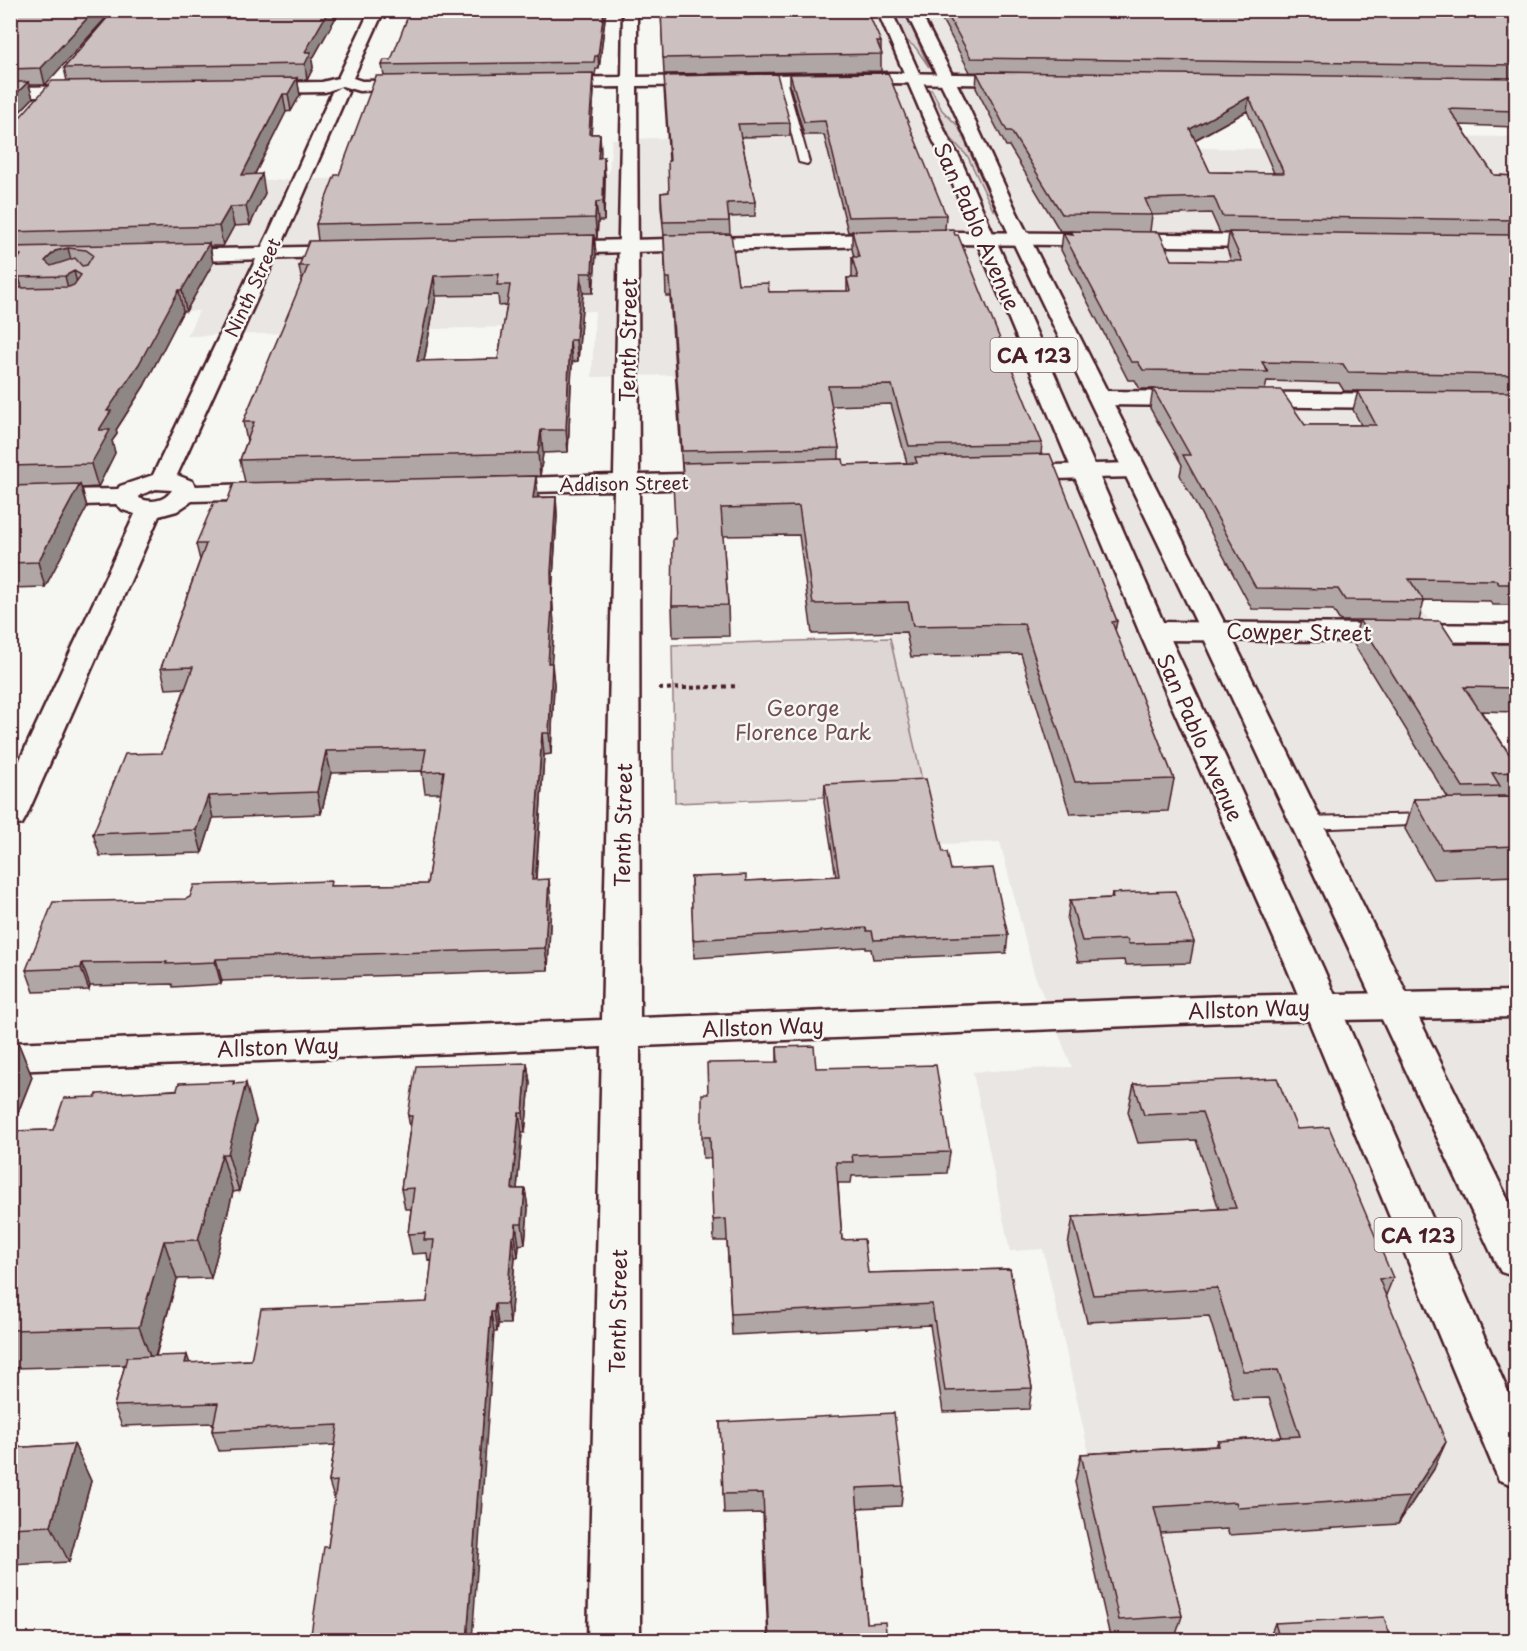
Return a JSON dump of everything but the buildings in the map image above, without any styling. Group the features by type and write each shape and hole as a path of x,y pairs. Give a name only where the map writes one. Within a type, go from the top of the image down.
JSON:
{"street":[{"name":"Ninth Street","path":"162,481 377,10"},
{"name":"Tenth Street","path":"614,1641 624,690 627,596 630,10"},
{"name":"San Pablo Avenue","path":"884,10 913,79 951,158 1153,631 1321,1006 1516,1464"},
{"name":"San Pablo Avenue","path":"912,10 947,79 1018,232 1214,630 1516,1259"},
{"path":"37,107 65,75"},
{"path":"536,84 782,80 1041,80"},
{"path":"238,88 433,85"},
{"path":"10,92 98,91"},
{"path":"533,240 982,232 1288,234"},
{"path":"162,240 271,246"},
{"path":"148,256 271,246 365,244"},
{"path":"1100,398 1422,401"},
{"path":"995,474 1134,470"},
{"name":"Addison Street","path":"467,487 755,480"},
{"path":"138,502 129,491 143,484 162,481 183,486 185,494"},
{"path":"10,499 172,504 185,494 304,491"},
{"path":"10,816 138,502"},
{"name":"Cowper Street","path":"1153,631 1516,634"},
{"name":"Allston Way","path":"10,1057 620,1031 1321,1006 1516,1004"}],"lane":[{"path":"782,80 804,162"},
{"path":"1306,823 1446,820"}],"path":[{"path":"624,690 739,686"}],"shaded area":[{"path":"762,11 1037,11 1190,148 1291,149 1429,136 1516,137 1516,316 1308,314 1393,503 1368,532 1453,655 1424,654 1516,790 1516,1640 1131,1640 1043,1249 1010,1251 973,1072 1072,1067 1034,973 1000,842 937,844 890,638 880,583 846,495 823,371 592,377 595,311 505,313 503,327 187,336 199,311 11,315 10,233 133,183 609,173 612,139 792,136 777,73 802,72 796,49"}],"green space":[{"path":"893,11 901,11 906,15 929,67 916,48 906,40"},
{"path":"929,90 932,90 942,110 958,126 996,210 993,210 968,157 949,136"},
{"name":"George Florence Park","path":"890,638 925,793 675,803 672,645"}]}
